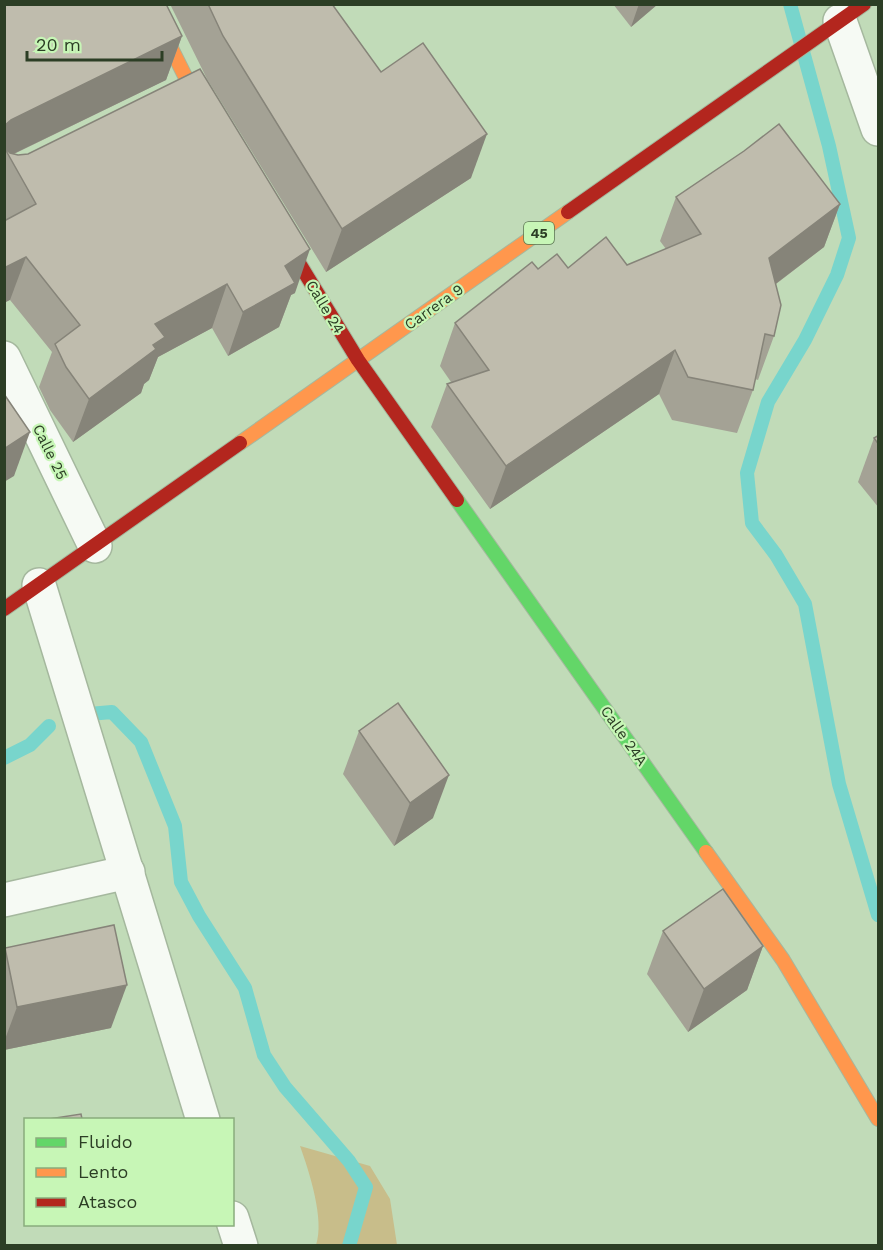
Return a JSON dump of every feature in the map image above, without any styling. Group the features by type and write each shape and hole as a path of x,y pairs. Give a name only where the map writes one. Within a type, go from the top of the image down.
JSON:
{"main road":[{"path":"149,4 216,129"},
{"name":"Carrera 9","path":"4,609 852,13"},
{"name":"Calle 24","path":"272,219 358,360"},
{"name":"Calle 24A","path":"358,360 783,960 879,1119"}],"street":[{"path":"852,13 879,129"},
{"path":"160,104 192,88"},
{"name":"Calle 25","path":"4,358 95,546"},
{"path":"39,585 203,1118"},
{"path":"4,900 128,872"},
{"path":"234,1224 241,1245"}],"shaded area":[{"path":"300,1146 370,1166 390,1199 397,1245 316,1245 319,1222 317,1209"}],"building":[{"path":"4,4 166,4 182,36 11,120 4,126"},
{"path":"208,4 332,4 381,72 423,43 487,134 342,229 223,36"},
{"path":"200,69 310,249 285,266 295,283 243,312 227,284 155,324 165,337 153,345 156,349 89,399 66,367 55,344 80,325 26,257 4,268 4,221 36,204 4,147 10,153 28,154"},
{"path":"779,124 840,204 769,258 781,305 774,336 765,334 753,390 688,377 675,350 506,466 447,384 489,370 455,323 532,262 538,269 557,254 568,268 606,237 627,265 701,234 676,197"},
{"path":"4,394 30,432 4,449"},
{"path":"879,435 879,445 874,438"},
{"path":"398,703 449,775 410,803 359,731"},
{"path":"723,889 763,946 704,989 663,931"},
{"path":"114,925 127,985 17,1007 5,948"},
{"path":"81,1114 82,1118 55,1118"}],"waterway":[{"path":"790,4 829,146 849,238 837,275 805,340 768,402 747,473 752,523 776,555 805,604 839,784 878,915"},
{"path":"89,714 112,712 141,742 175,826 181,882 199,916 245,988 264,1055 285,1087 349,1161 366,1187 349,1246"},
{"path":"4,758 30,745 49,726"}],"traffic: fast":[{"path":"457,500 706,852"}],"traffic: slow":[{"path":"149,4 191,88 207,114"},
{"path":"240,443 568,212"},
{"path":"706,852 783,960 878,1119"}],"traffic: jam":[{"path":"568,212 864,4"},
{"path":"280,232 358,360 457,500"},
{"path":"4,609 240,443"}]}
